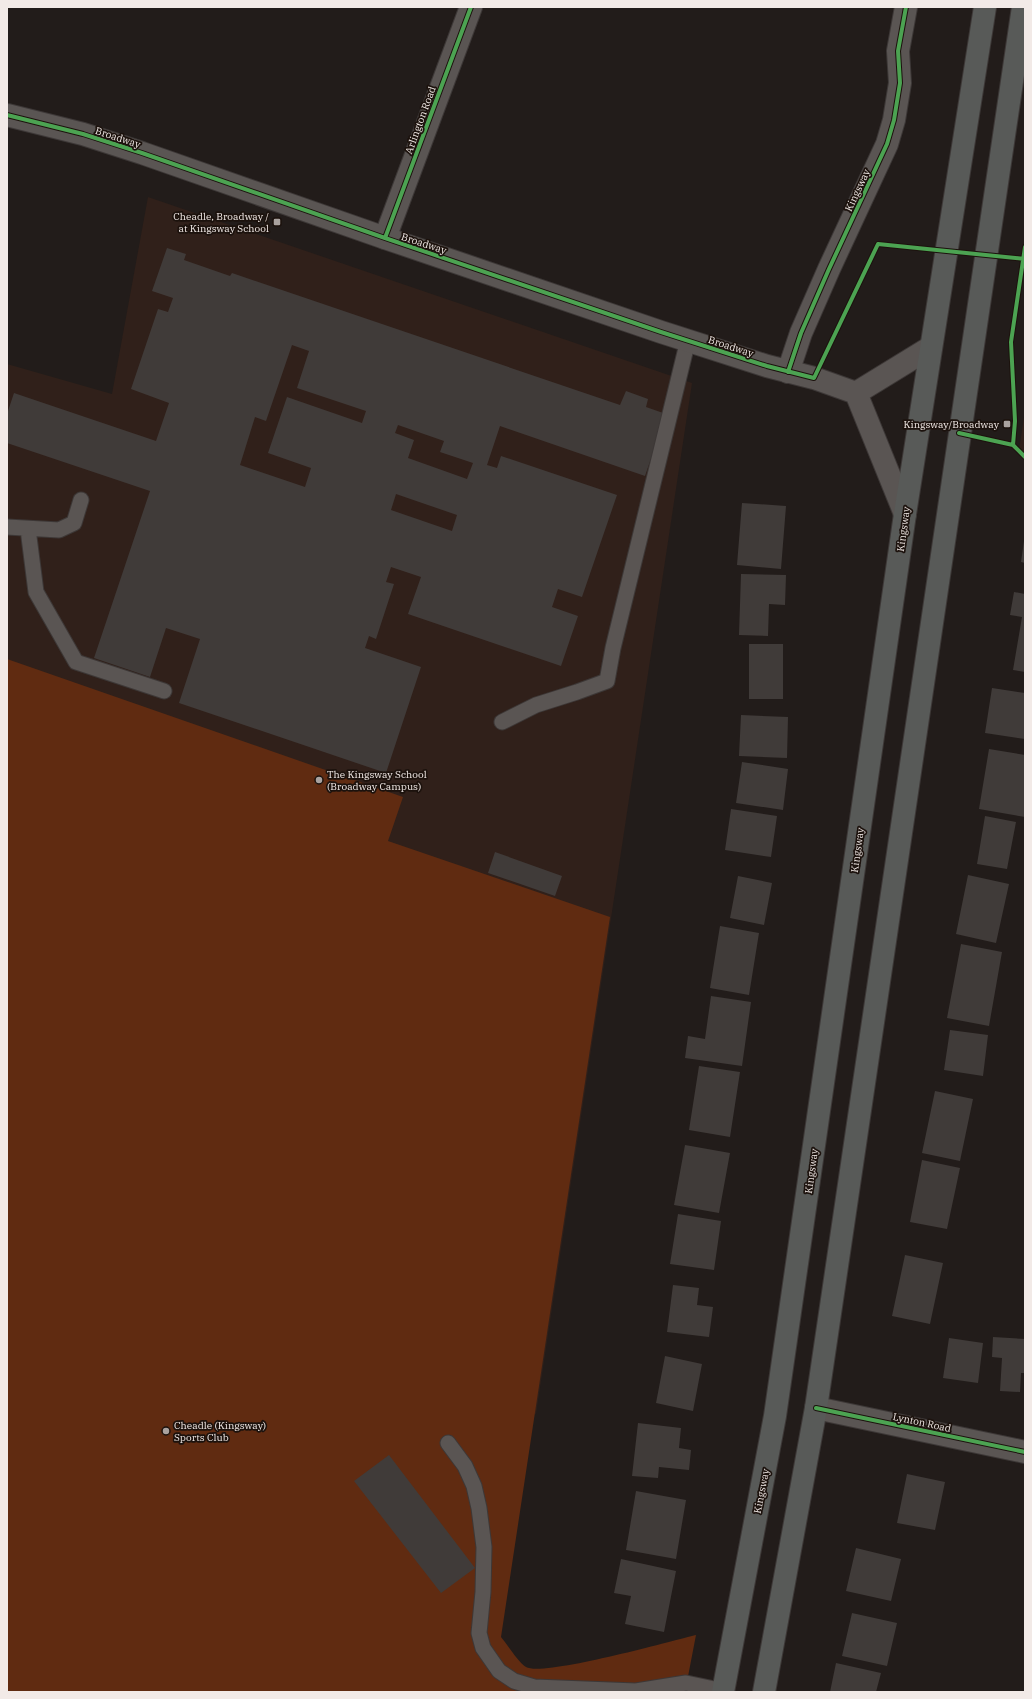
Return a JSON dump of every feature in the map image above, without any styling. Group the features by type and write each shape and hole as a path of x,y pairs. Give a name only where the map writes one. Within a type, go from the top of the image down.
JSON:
{"highway":[{"name":"Kingsway","path":"724,1692 775,1416 905,514 985,7"},
{"path":"764,1692 816,1408 1023,7"}],"street":[{"name":"Arlington Road","path":"385,238 471,7"},
{"name":"Kingsway","path":"788,372 801,333 822,284 887,144 894,120 900,83 898,51 906,7"},
{"name":"Broadway","path":"7,116 83,134 142,153 385,238 688,340 856,392"},
{"path":"905,514 856,392 931,347"},
{"name":"Lynton Road","path":"816,1408 1025,1452"}],"lane":[{"path":"502,722 536,705 606,681 612,648 688,340"},
{"path":"7,527 28,530 59,530 74,523 82,500"},
{"path":"28,530 36,592 76,662 164,691"},
{"path":"448,1443 465,1466 474,1486 479,1508 483,1529 484,1560 479,1633 483,1648 499,1671 514,1681 534,1687 636,1691 686,1683 724,1692"}],"shaded area":[{"name":"The Kingsway School (Broadway Campus)","path":"148,197 692,383 536,1414 7,1264 7,364 112,394"},
{"path":"1025,411 1025,453 1019,450"},
{"path":"7,659 403,797 388,841 610,917 501,1637 523,1665 537,1669 581,1663 696,1635 685,1692 7,1692"}],"building":[{"path":"167,248 186,254 184,260 230,276 232,273 620,405 626,391 648,399 646,407 666,414 645,476 500,426 487,465 497,468 501,456 617,495 582,597 558,589 552,607 578,616 561,666 408,614 421,577 391,567 386,582 394,584 376,639 369,636 365,648 421,667 386,773 179,703 200,639 166,628 150,677 94,658 150,491 7,443 7,414 14,393 156,441 169,403 131,389 158,309 168,312 173,298 152,291","holes":["292,345 309,351 297,388 366,411 362,423 287,397 268,453 311,468 305,487 240,465 255,417 266,421","398,425 444,441 440,452 473,463 467,479 408,458 414,440 395,433","396,494 457,515 452,531 391,510"]},
{"path":"742,503 786,506 781,569 737,565"},
{"path":"1025,541 1025,563 1021,562"},
{"path":"741,574 786,575 785,605 769,604 768,636 739,635"},
{"path":"1014,592 1025,594 1025,672 1013,670 1022,617 1010,615"},
{"path":"749,644 783,644 783,699 749,699"},
{"path":"992,688 1025,693 1025,739 985,733"},
{"path":"741,715 788,717 787,758 739,756"},
{"path":"989,749 1025,755 1025,817 979,809"},
{"path":"742,762 788,769 783,810 736,803"},
{"path":"731,809 777,816 771,857 725,850"},
{"path":"985,816 1016,822 1007,869 977,864"},
{"path":"495,852 562,876 555,896 488,873"},
{"path":"968,875 1009,884 996,943 956,934"},
{"path":"738,876 772,883 764,925 730,918"},
{"path":"720,926 759,933 749,995 710,988"},
{"path":"961,944 1002,952 989,1026 947,1018"},
{"path":"711,996 751,1002 742,1066 685,1058 688,1036 705,1039"},
{"path":"950,1030 988,1035 983,1076 944,1070"},
{"path":"699,1066 740,1072 730,1137 689,1130"},
{"path":"935,1091 973,1099 960,1161 922,1153"},
{"path":"685,1145 730,1153 719,1213 674,1205"},
{"path":"922,1160 960,1168 947,1229 910,1222"},
{"path":"678,1214 721,1221 714,1270 670,1264"},
{"path":"905,1255 943,1263 930,1324 892,1316"},
{"path":"673,1285 699,1288 697,1305 713,1307 709,1337 667,1332"},
{"path":"993,1337 1025,1339 1025,1373 1021,1373 1020,1392 1000,1391 1002,1358 992,1357"},
{"path":"949,1338 983,1343 978,1383 943,1378"},
{"path":"665,1356 702,1364 693,1411 656,1403"},
{"path":"638,1423 681,1428 679,1448 691,1450 689,1470 659,1467 658,1478 632,1476"},
{"path":"389,1455 475,1568 441,1593 354,1481"},
{"path":"907,1474 945,1482 935,1530 897,1523"},
{"path":"636,1491 686,1500 676,1559 626,1550"},
{"path":"856,1548 901,1559 891,1601 846,1591"},
{"path":"621,1559 676,1571 664,1632 625,1624 631,1596 614,1593"},
{"path":"852,1613 897,1623 887,1666 842,1656"},
{"path":"836,1663 881,1673 876,1692 830,1692"}],"cycle path":[{"path":"385,238 471,7"},
{"path":"788,372 801,333 887,144 894,120 900,83 898,51 906,7"},
{"path":"7,115 83,134 142,153 661,332 767,366 814,378 878,244 1025,259"},
{"path":"1013,445 1015,421 1011,342 1025,247"},
{"path":"959,433 1013,445 1025,457"},
{"path":"816,1408 1025,1452"}],"place":[{"name":"Cheadle, Broadway / at Kingsway School","path":"277,222"},
{"name":"Kingsway/Broadway","path":"1007,424"},
{"name":"The Kingsway School (Broadway Campus)","path":"319,780"},
{"name":"Cheadle (Kingsway) Sports Club","path":"166,1431"}]}
